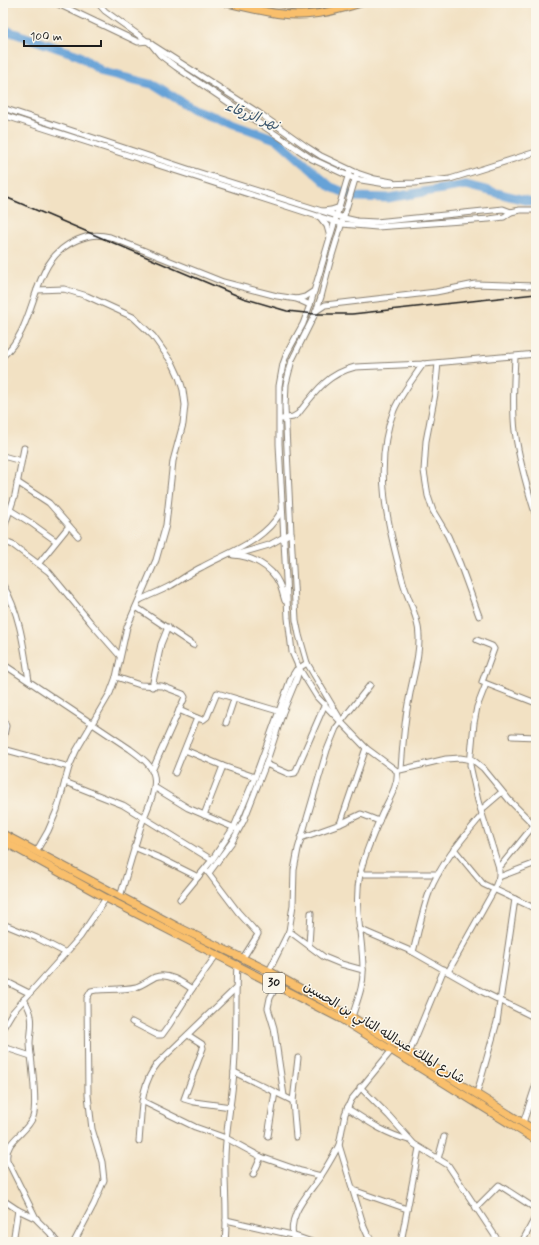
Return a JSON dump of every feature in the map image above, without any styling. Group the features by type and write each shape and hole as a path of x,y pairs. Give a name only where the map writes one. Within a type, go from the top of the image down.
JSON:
{"main road":[{"path":"227,3 269,12 298,15 328,12 361,3"},
{"path":"277,3 313,6 326,3"},
{"name":"شارع الملك عبدالله الثاني بن الحسين","path":"3,834 120,897 269,971 352,1017 477,1093 536,1131"},
{"name":"شارع الملك عبدالله الثاني بن الحسين","path":"3,842 106,898 341,1019 536,1140"},
{"path":"485,1108 489,1101"},
{"path":"493,1113 496,1106"}],"street":[{"path":"56,3 138,42 150,43 160,55 176,67 301,152 355,180 395,184 450,179 536,152"},
{"path":"98,3 105,11 150,43 259,113 307,148 357,173 395,184"},
{"path":"3,108 102,144"},
{"path":"10,110 6,116 102,144 343,221 377,227 498,218 520,210 536,210"},
{"path":"341,721 324,705 308,684 299,668 291,645 283,537 279,386 283,364 291,344 308,312 350,170"},
{"path":"357,173 321,297 315,313 297,349 286,384 285,419 296,620 299,635 307,663 328,700 345,727 366,748 399,770 446,759 469,759 483,768 502,792 535,826 499,868"},
{"path":"320,213 331,210 340,205"},
{"path":"343,221 376,222 497,209 503,209 511,212"},
{"path":"497,209 498,218"},
{"path":"320,213 327,226 330,237"},
{"path":"3,356 18,337 44,271 57,252 70,243 92,234 110,237 223,282 278,296 297,299 310,305"},
{"path":"315,313 320,308 329,305 436,292 475,284 536,286"},
{"path":"36,852 52,821 69,767 76,751 110,693 116,677 127,627 140,600 156,560 166,525 173,461 183,424 185,405 184,390 173,364 153,336 133,317 86,296 64,289 37,290"},
{"path":"297,299 314,291"},
{"path":"321,297 323,301 329,305"},
{"path":"308,312 315,313"},
{"path":"279,420 293,417 298,414 321,385 329,378 347,369 355,367 438,363 536,354"},
{"path":"515,357 515,430 522,471 536,516"},
{"path":"438,363 432,412 426,441 424,471 428,496 433,511 448,536 460,564 479,616"},
{"path":"352,1017 362,983 363,970 357,898 360,874 379,821 397,780 420,638 415,616 404,586 390,535 384,500 383,474 387,436 394,410 407,386 423,364"},
{"path":"3,531 10,510 24,448"},
{"path":"3,456 21,461"},
{"path":"17,482 48,501 78,536"},
{"path":"10,510 56,541"},
{"path":"140,600 170,586 201,567 223,557 268,531 282,512"},
{"path":"39,564 68,526"},
{"path":"223,557 269,545 291,533"},
{"path":"3,541 13,545 53,576 90,623 120,656"},
{"path":"233,555 242,556 260,563 273,574 279,582 287,606"},
{"path":"3,585 16,612 29,681"},
{"path":"136,607 193,644"},
{"path":"152,686 161,644 168,627"},
{"path":"477,640 492,646 494,649 482,681 486,684 536,703"},
{"path":"180,900 198,877 207,871 232,842 278,710 291,678 299,668 307,663"},
{"path":"3,664 130,749 152,770 154,775 154,787 134,847 120,897"},
{"path":"207,871 212,860 237,829 266,764 283,712 297,678 299,668"},
{"path":"116,677 140,685 162,686 183,694 185,698 152,770"},
{"path":"410,1052 446,970 494,890 499,877 499,868 481,812 469,759 477,707 486,684"},
{"path":"269,971 289,931 294,905 294,870 300,838 327,750 335,730 370,685"},
{"path":"179,710 203,720 207,717 217,693 278,710"},
{"path":"226,723 234,698"},
{"path":"266,764 289,774 295,773 324,705 328,700"},
{"path":"3,717 6,726 3,740"},
{"path":"175,773 197,718"},
{"path":"512,736 536,737"},
{"path":"340,824 366,748"},
{"path":"3,749 69,767"},
{"path":"184,750 255,777"},
{"path":"204,815 223,766"},
{"path":"65,782 111,800 144,818 212,860"},
{"path":"154,787 180,804 237,829"},
{"path":"413,952 427,899 438,874 481,812 502,792"},
{"path":"300,838 340,824 362,814 379,821"},
{"path":"134,847 198,877"},
{"path":"454,849 483,884 536,909"},
{"path":"499,877 536,863"},
{"path":"207,871 238,912 258,934 243,958"},
{"path":"360,874 438,874"},
{"path":"3,1028 10,1016 29,993 87,928 106,898"},
{"path":"477,1093 495,1033 515,899"},
{"path":"309,945 311,913"},
{"path":"3,924 18,929 66,953"},
{"path":"359,929 413,952 500,1001 536,1018"},
{"path":"289,931 331,961 363,970"},
{"path":"132,1022 157,1035 162,1035 217,954"},
{"path":"225,1242 226,1220 224,1177 226,1138 231,1107 234,1072 236,964"},
{"path":"74,1242 94,1204 104,1180 102,1162 92,1130 88,1095 88,994 91,991 137,986 163,975 192,989"},
{"path":"3,980 29,993"},
{"path":"277,985 270,998 268,1008 274,1028 284,1096"},
{"path":"139,1141 144,1088 151,1071 236,988"},
{"path":"24,999 31,1016 30,1042 34,1104 33,1116 29,1125 8,1147 5,1158 37,1220"},
{"path":"188,1035 202,1044 203,1048 184,1098 186,1100 209,1105 231,1107"},
{"path":"3,1047 31,1056"},
{"path":"294,1242 292,1228 296,1212 321,1176 339,1145 347,1108 360,1087 392,1050"},
{"path":"296,1137 293,1101 298,1058"},
{"path":"234,1072 293,1101"},
{"path":"523,1123 536,1084"},
{"path":"360,1087 389,1116 409,1140 419,1148 448,1165 499,1242"},
{"path":"268,1136 275,1092"},
{"path":"142,1101 195,1127 226,1138 261,1156 301,1171 321,1176"},
{"path":"347,1108 377,1128 396,1137 409,1140"},
{"path":"438,1158 444,1137"},
{"path":"339,1145 364,1227 368,1236 374,1242"},
{"path":"401,1242 419,1148"},
{"path":"253,1176 261,1156"},
{"path":"476,1208 499,1185 536,1209"},
{"path":"353,1190 407,1209"},
{"path":"3,1200 37,1220 57,1242"},
{"path":"13,1242 18,1210"},
{"path":"522,1242 536,1216"},
{"path":"226,1220 292,1235 312,1242"}],"waterway":[{"name":"نهر الزرقاء","path":"3,31 5,30 78,55 103,72 155,85 193,109 278,140 331,187 356,197 388,198 466,185 536,203"}],"railway":[{"path":"3,196 243,298 287,311 315,314 352,314 536,294"}]}
